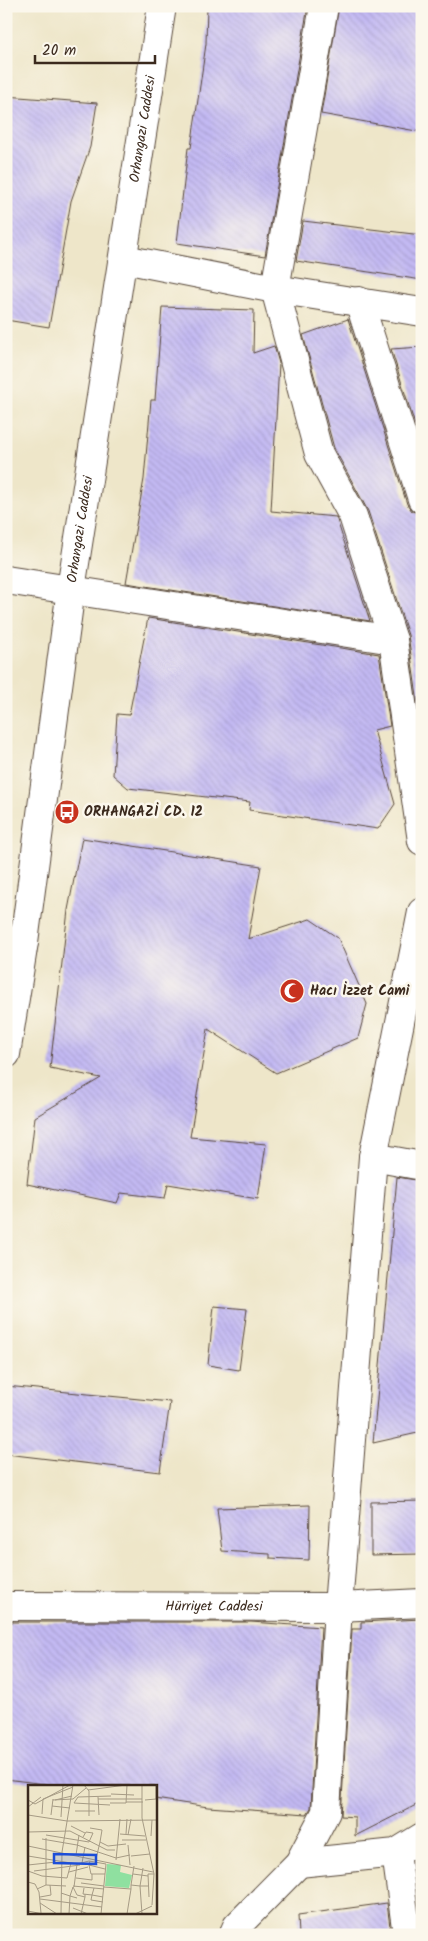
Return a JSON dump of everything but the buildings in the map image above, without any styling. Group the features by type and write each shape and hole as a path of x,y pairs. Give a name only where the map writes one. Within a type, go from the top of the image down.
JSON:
{"street":[{"name":"Orhangazi Caddesi","path":"6,1054 15,941 124,259 162,6"},
{"path":"324,6 275,289 319,454 353,516 392,640 422,841"},
{"path":"124,259 275,289 422,312"},
{"path":"359,301 422,499"},
{"path":"6,580 392,640"},
{"path":"233,1935 237,1926 299,1862 326,1812 338,1607 373,1157 422,912"},
{"path":"373,1157 422,1166"},
{"name":"Hürriyet Caddesi","path":"6,1606 338,1607 422,1603"},
{"path":"299,1862 396,1853 422,1836"},
{"path":"396,1853 407,1935"}],"place":[{"name":"ORHANGAZİ CD. 12","path":"67,812"},
{"name":"Hacı İzzet Cami","path":"292,991"}]}
